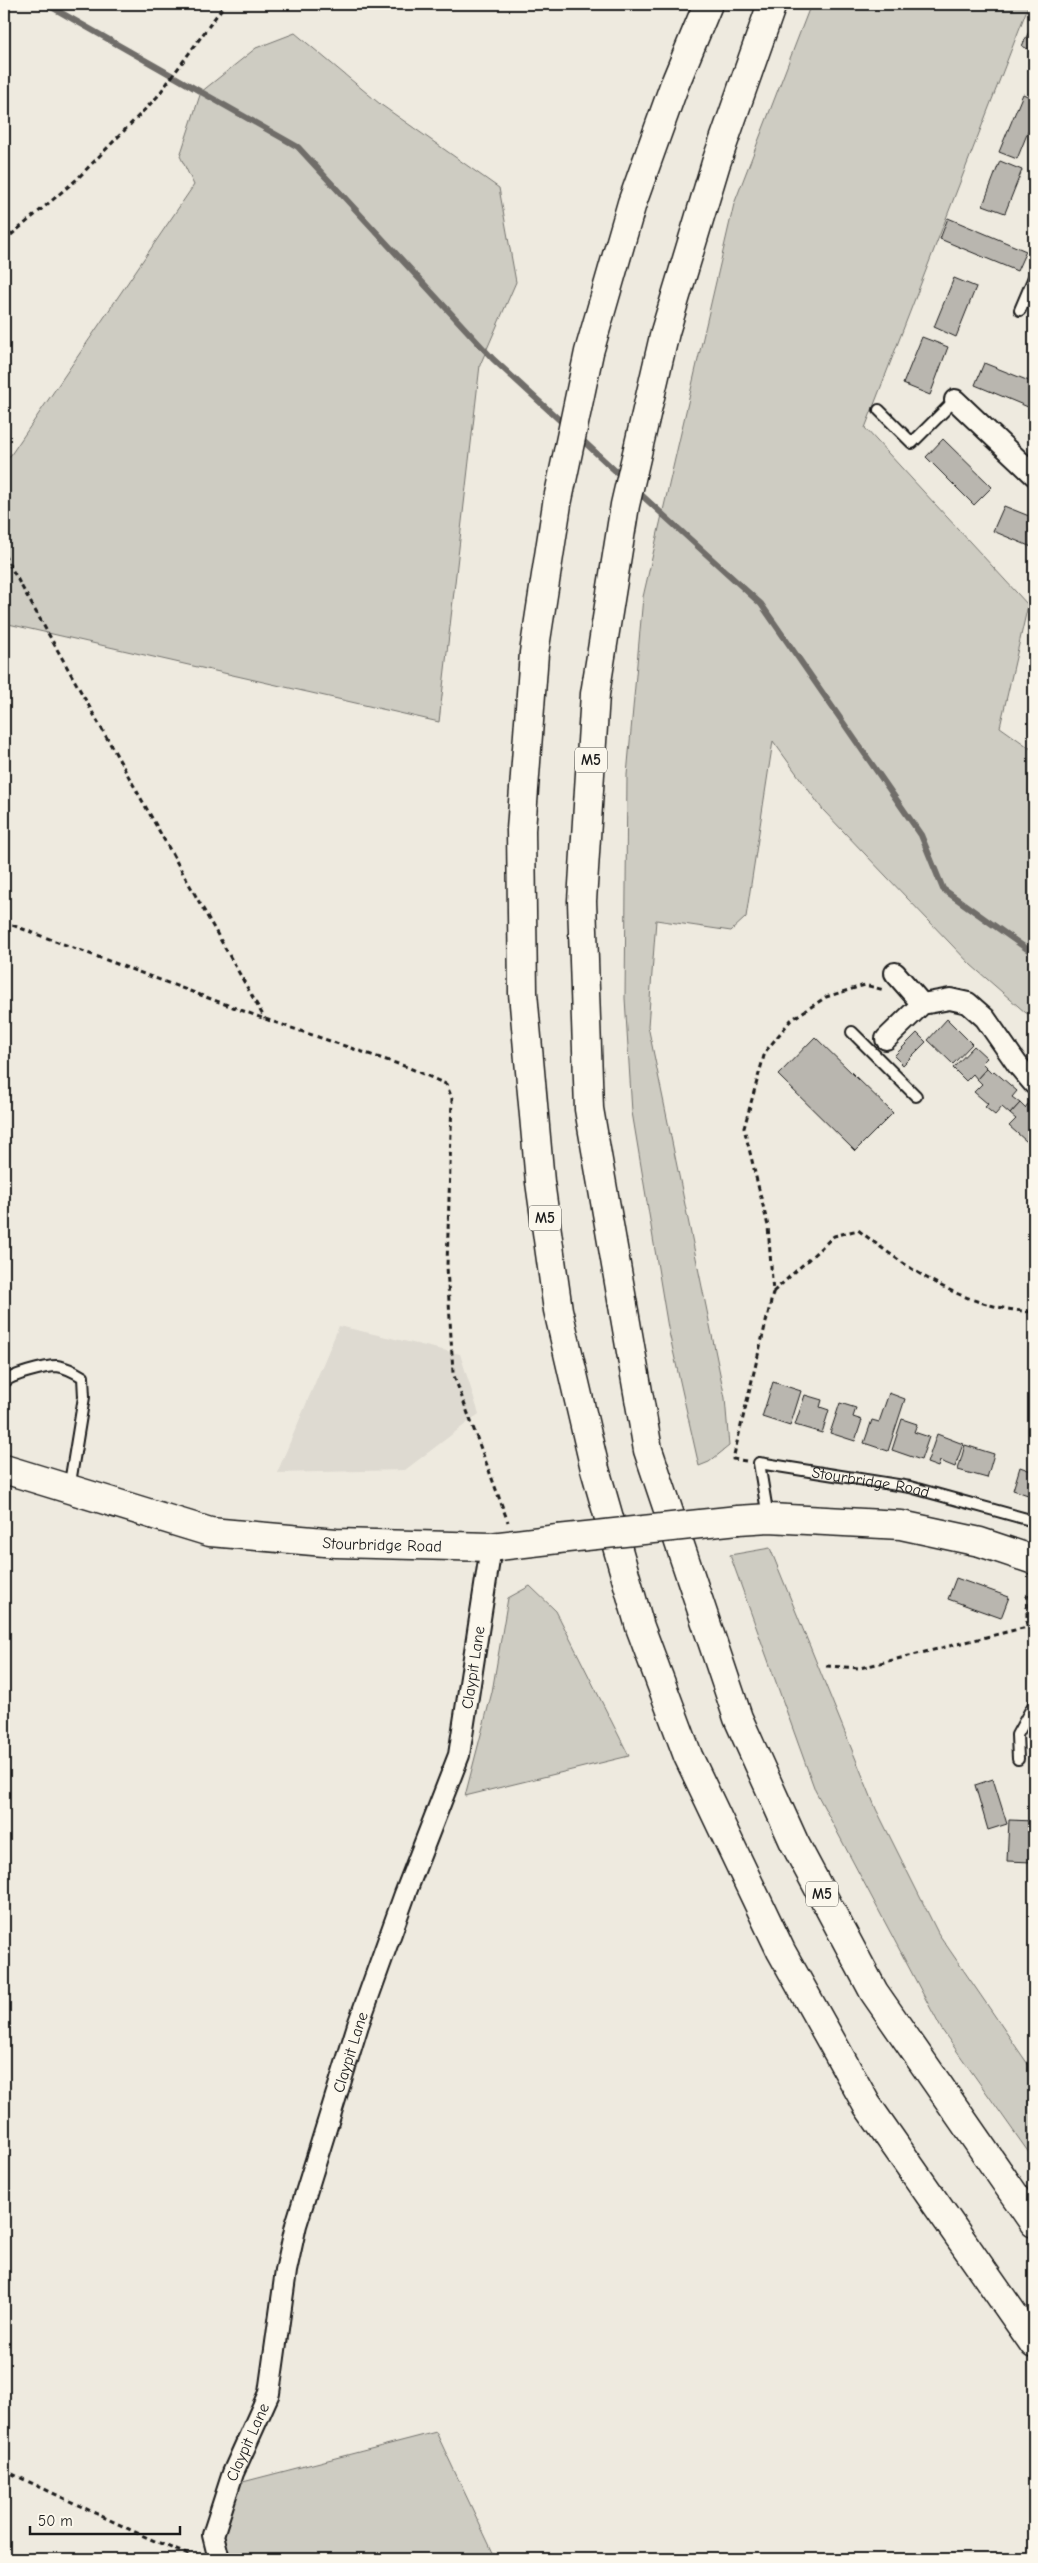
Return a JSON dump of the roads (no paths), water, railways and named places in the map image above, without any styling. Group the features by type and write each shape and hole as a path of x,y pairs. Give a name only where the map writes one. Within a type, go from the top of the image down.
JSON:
{"main road":[{"name":"M5","path":"708,4 674,86 632,203 589,352 557,504 534,653 521,830 523,993 540,1182 555,1290 597,1478 640,1627 688,1756 781,1951 867,2105 1034,2344"},
{"name":"M5","path":"772,4 716,163 668,322 625,504 595,694 582,901 589,1109 648,1450 738,1718 794,1842 874,1992 1034,2223"},
{"name":"Stourbridge Road","path":"4,1469 210,1532 336,1542 503,1545 769,1518 902,1525 980,1542 1034,1560"}],"street":[{"path":"955,400 1034,475"},
{"path":"895,973 916,997 950,999 968,1003 985,1018 1017,1064 1034,1084"},
{"path":"879,1045 916,997"},
{"name":"Claypit Lane","path":"219,2559 213,2535 233,2473 269,2393 286,2270 296,2225 358,2025 405,1894 459,1754 503,1545"}],"lane":[{"path":"1020,310 1034,277"},
{"path":"879,410 912,443 955,400"},
{"path":"852,1032 879,1045 916,1096"},
{"path":"4,1383 6,1379 20,1374 56,1366 72,1370 83,1377 84,1397 69,1490"},
{"name":"Stourbridge Road","path":"769,1518 759,1463 910,1487 1034,1521"},
{"path":"1018,1759 1017,1735 1034,1704"}],"waterway":[{"path":"46,4 298,147 493,359 566,426"},
{"path":"579,437 623,478"},
{"path":"636,490 761,604 921,835 943,889 1034,954"}]}
